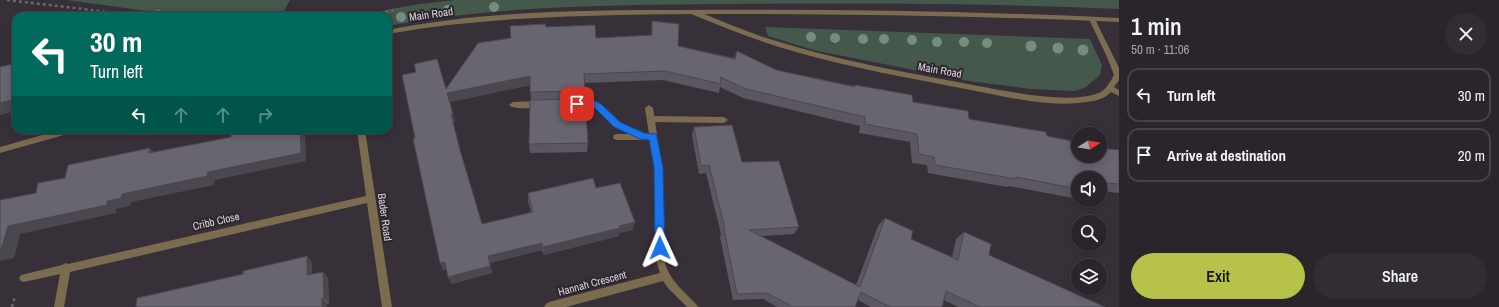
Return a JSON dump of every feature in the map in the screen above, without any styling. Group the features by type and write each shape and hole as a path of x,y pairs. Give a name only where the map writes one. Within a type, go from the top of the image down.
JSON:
{"street":[{"name":"Main Road","path":"693,12 723,26 796,49 891,72 1005,93 1069,101 1099,96 1110,88"},
{"name":"Main Road","path":"392,31 473,20 574,13 838,12 1119,20"},
{"path":"1092,19 1111,57 1118,75 1110,88 1119,93"},
{"path":"513,104 545,104"},
{"path":"569,104 593,104 598,106 617,124 643,137"},
{"path":"649,108 658,167 661,263 665,276 671,285 693,307"},
{"path":"651,119 724,120"},
{"path":"0,150 57,134"},
{"name":"Bader Road","path":"362,134 388,307"},
{"path":"617,137 653,137"},
{"name":"Cribb Close","path":"24,278 66,267 372,198"},
{"path":"60,307 66,267"},
{"name":"Hannah Crescent","path":"549,307 665,276"}],"path":[{"path":"7,0 108,12"}],"green space":[{"path":"67,0 290,0 283,12 154,12"},
{"path":"454,0 1119,0 1119,9 875,4 643,5 515,10 430,19 392,25 392,12 375,12"},
{"path":"765,27 1090,39 1102,65 1100,75 1086,87 1075,91 1031,89 969,81 813,50 768,36"}],"building":[{"path":"159,8 164,12 152,12"},
{"path":"652,21 679,24 678,46 735,59 737,51 776,70 855,87 855,85 912,95 913,102 968,111 969,119 1046,132 1047,136 1071,141 1071,163 1107,163 1107,149 1119,150 1119,184 1107,183 1107,171 1071,171 1071,188 1016,177 1016,179 935,165 934,157 919,154 917,134 865,124 865,117 746,89 720,77 721,84 665,71 584,74 585,91 530,92 530,76 447,93 460,150 482,224 533,212 528,193 593,178 596,188 620,183 635,222 619,226 620,228 543,247 542,243 488,256 490,266 448,277 445,262 440,263 413,139 415,138 402,75 416,72 414,64 437,59 446,89 478,43 511,38 510,26 545,24 546,27 595,25 596,38 652,35"},
{"path":"12,64 12,100 0,103 0,67"},
{"path":"585,99 588,143 529,144 530,100"},
{"path":"732,125 742,162 779,161 799,227 749,230 860,287 885,218 913,231 911,239 958,260 964,232 991,244 989,255 1071,292 1071,295 1078,295 1105,307 980,307 946,291 942,307 890,307 861,292 855,307 793,307 767,293 737,294 725,229 709,165 701,166 694,127"},
{"path":"231,134 300,134 301,153 208,172 207,176 122,194 121,198 107,201 107,205 8,226 0,251 0,200 36,193 38,183 65,178 68,165 150,148 149,153 231,137"},
{"path":"307,256 307,275 323,272 324,298 322,298 322,307 136,307 137,298 243,274 243,271"}],"route":[{"path":"577,104 593,104 598,106 617,124 643,137 653,137 658,167 660,248"}]}
